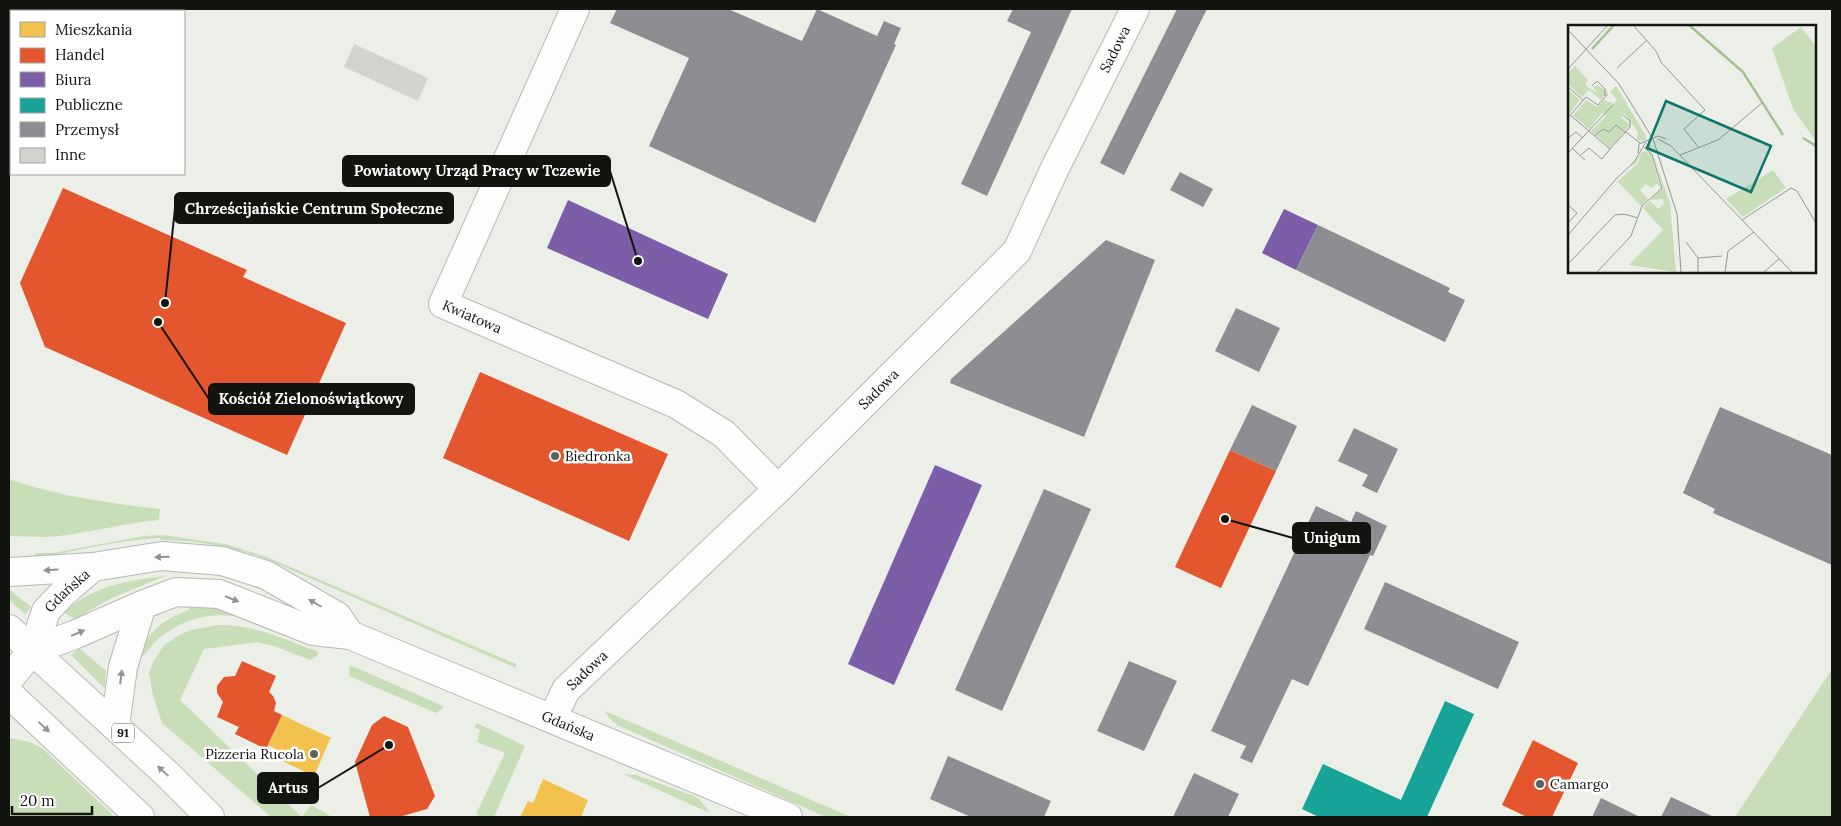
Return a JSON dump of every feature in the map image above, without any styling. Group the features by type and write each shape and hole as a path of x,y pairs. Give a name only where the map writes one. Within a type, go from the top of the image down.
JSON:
{"street":[{"name":"Kwiatowa","path":"575,9 443,304 676,404 724,434 778,489"},
{"name":"Sadowa","path":"552,719 566,690 778,489 1017,251 1054,168 1135,9"},
{"name":"Gdańska","path":"33,650 46,611 63,593 93,567 162,556 222,561 266,575 337,616 350,635"},
{"path":"9,572 93,567"},
{"name":"Gdańska","path":"33,650 74,635 176,592 219,594 313,631 350,635 788,817"},
{"path":"115,726 123,666 142,605"},
{"name":"91","path":"9,629 115,726 210,817"},
{"path":"9,679 33,650"},
{"path":"9,694 140,817"}],"green space":[{"path":"9,479 64,494 160,509 159,520 59,536 9,536"},
{"path":"163,535 225,544 267,557 516,664 516,668 266,559 228,548 202,543 161,540 160,538 111,544 29,560 36,553 53,553 144,536"},
{"path":"165,576 112,598 75,619 63,612 88,596 111,586 123,582"},
{"path":"9,589 31,607 25,614 9,600"},
{"path":"218,607 249,618 223,615 199,618 187,622 176,627 155,642 144,655 136,660 150,635 163,623 189,610 189,608"},
{"path":"218,625 231,625 257,630 319,652 317,656 310,660 277,647 257,642 204,649 180,700 302,817 271,817 162,723 153,696 149,673 153,662 164,645 179,635 191,630"},
{"path":"79,648 106,671 105,687 71,655"},
{"path":"350,665 443,706 442,709 436,713 349,676"},
{"path":"1832,669 1832,817 1735,817"},
{"path":"605,711 851,817 826,817 617,725 609,718"},
{"path":"477,723 525,746 494,817 481,817 476,814 505,753 477,742 480,730 474,727"},
{"path":"9,738 30,742 43,749 115,817 9,817"},
{"path":"623,774 636,775 694,796 700,800 710,813"},
{"path":"311,805 332,817 302,817"}],"building: Mieszkania":[{"path":"282,715 331,737 314,776 282,761 280,757 281,752 270,746 267,747"},
{"path":"543,779 588,800 581,817 520,817 528,801 533,803"}],"building: Handel":[{"path":"9,9 25,9 10,10 9,17"},
{"path":"56,9 109,9 108,10"},
{"path":"63,188 247,270 243,277 346,323 287,455 45,347 20,283"},
{"name":"Biedronka","path":"480,372 668,454 629,541 443,458"},
{"path":"1230,450 1276,471 1221,588 1175,567"},
{"path":"242,661 276,676 269,692 276,703 274,711 282,715 266,749 235,734 239,727 217,717 223,702 217,693 217,686 224,677 235,676"},
{"path":"384,716 408,727 435,796 427,809 399,817 370,817 355,762 372,725"},
{"name":"Camargo","path":"1533,740 1578,763 1552,817 1527,817 1502,805"}],"building: Biura":[{"path":"568,200 728,274 708,319 547,248"},
{"path":"1284,209 1318,225 1296,270 1262,253"},
{"path":"935,465 982,485 894,685 848,664"}],"building: Publiczne":[{"path":"1445,701 1474,714 1427,817 1319,817 1302,809 1323,764 1401,800"}],"building: Przemysł":[{"path":"617,9 728,9 802,41 817,9 877,36 884,21 901,28 894,44 896,45 815,223 649,146 689,58 610,23"},
{"path":"1013,9 1072,9 987,196 961,184 1031,32 1007,21"},
{"path":"1177,9 1207,9 1124,175 1100,163"},
{"path":"1180,172 1213,189 1203,207 1170,190"},
{"path":"1318,225 1450,288 1448,292 1465,300 1445,342 1296,270"},
{"path":"1106,240 1155,260 1084,437 950,383 951,379"},
{"path":"1236,308 1280,328 1259,372 1215,351"},
{"path":"1252,405 1297,426 1276,471 1230,450"},
{"path":"1720,407 1832,455 1832,565 1713,513 1715,509 1683,493"},
{"path":"1354,428 1398,449 1377,493 1362,486 1368,475 1338,461"},
{"path":"1044,489 1091,509 1002,711 955,690"},
{"path":"1316,506 1351,522 1356,511 1387,526 1373,556 1370,555 1308,686 1292,679 1252,763 1240,758 1246,746 1211,731"},
{"path":"1385,582 1519,642 1498,689 1364,629"},
{"path":"1129,661 1177,681 1144,751 1097,731"},
{"path":"948,756 1051,801 1044,817 971,817 930,799"},
{"path":"1194,773 1239,794 1228,817 1173,817"},
{"path":"1671,797 1714,817 1661,817"},
{"path":"1601,798 1640,817 1592,817"}],"building: Inne":[{"path":"354,44 428,78 418,101 344,67"}],"place":[{"name":"Powiatowy Urząd Pracy w Tczewie","path":"638,261"},
{"name":"Chrześcijańskie Centrum Społeczne","path":"165,303"},
{"name":"Kościół Zielonoświątkowy","path":"158,322"},
{"name":"Biedronka","path":"555,456"},
{"name":"Unigum","path":"1225,519"},
{"name":"Artus","path":"389,745"},
{"name":"Pizzeria Rucola","path":"314,754"},
{"name":"Camargo","path":"1540,784"}]}
